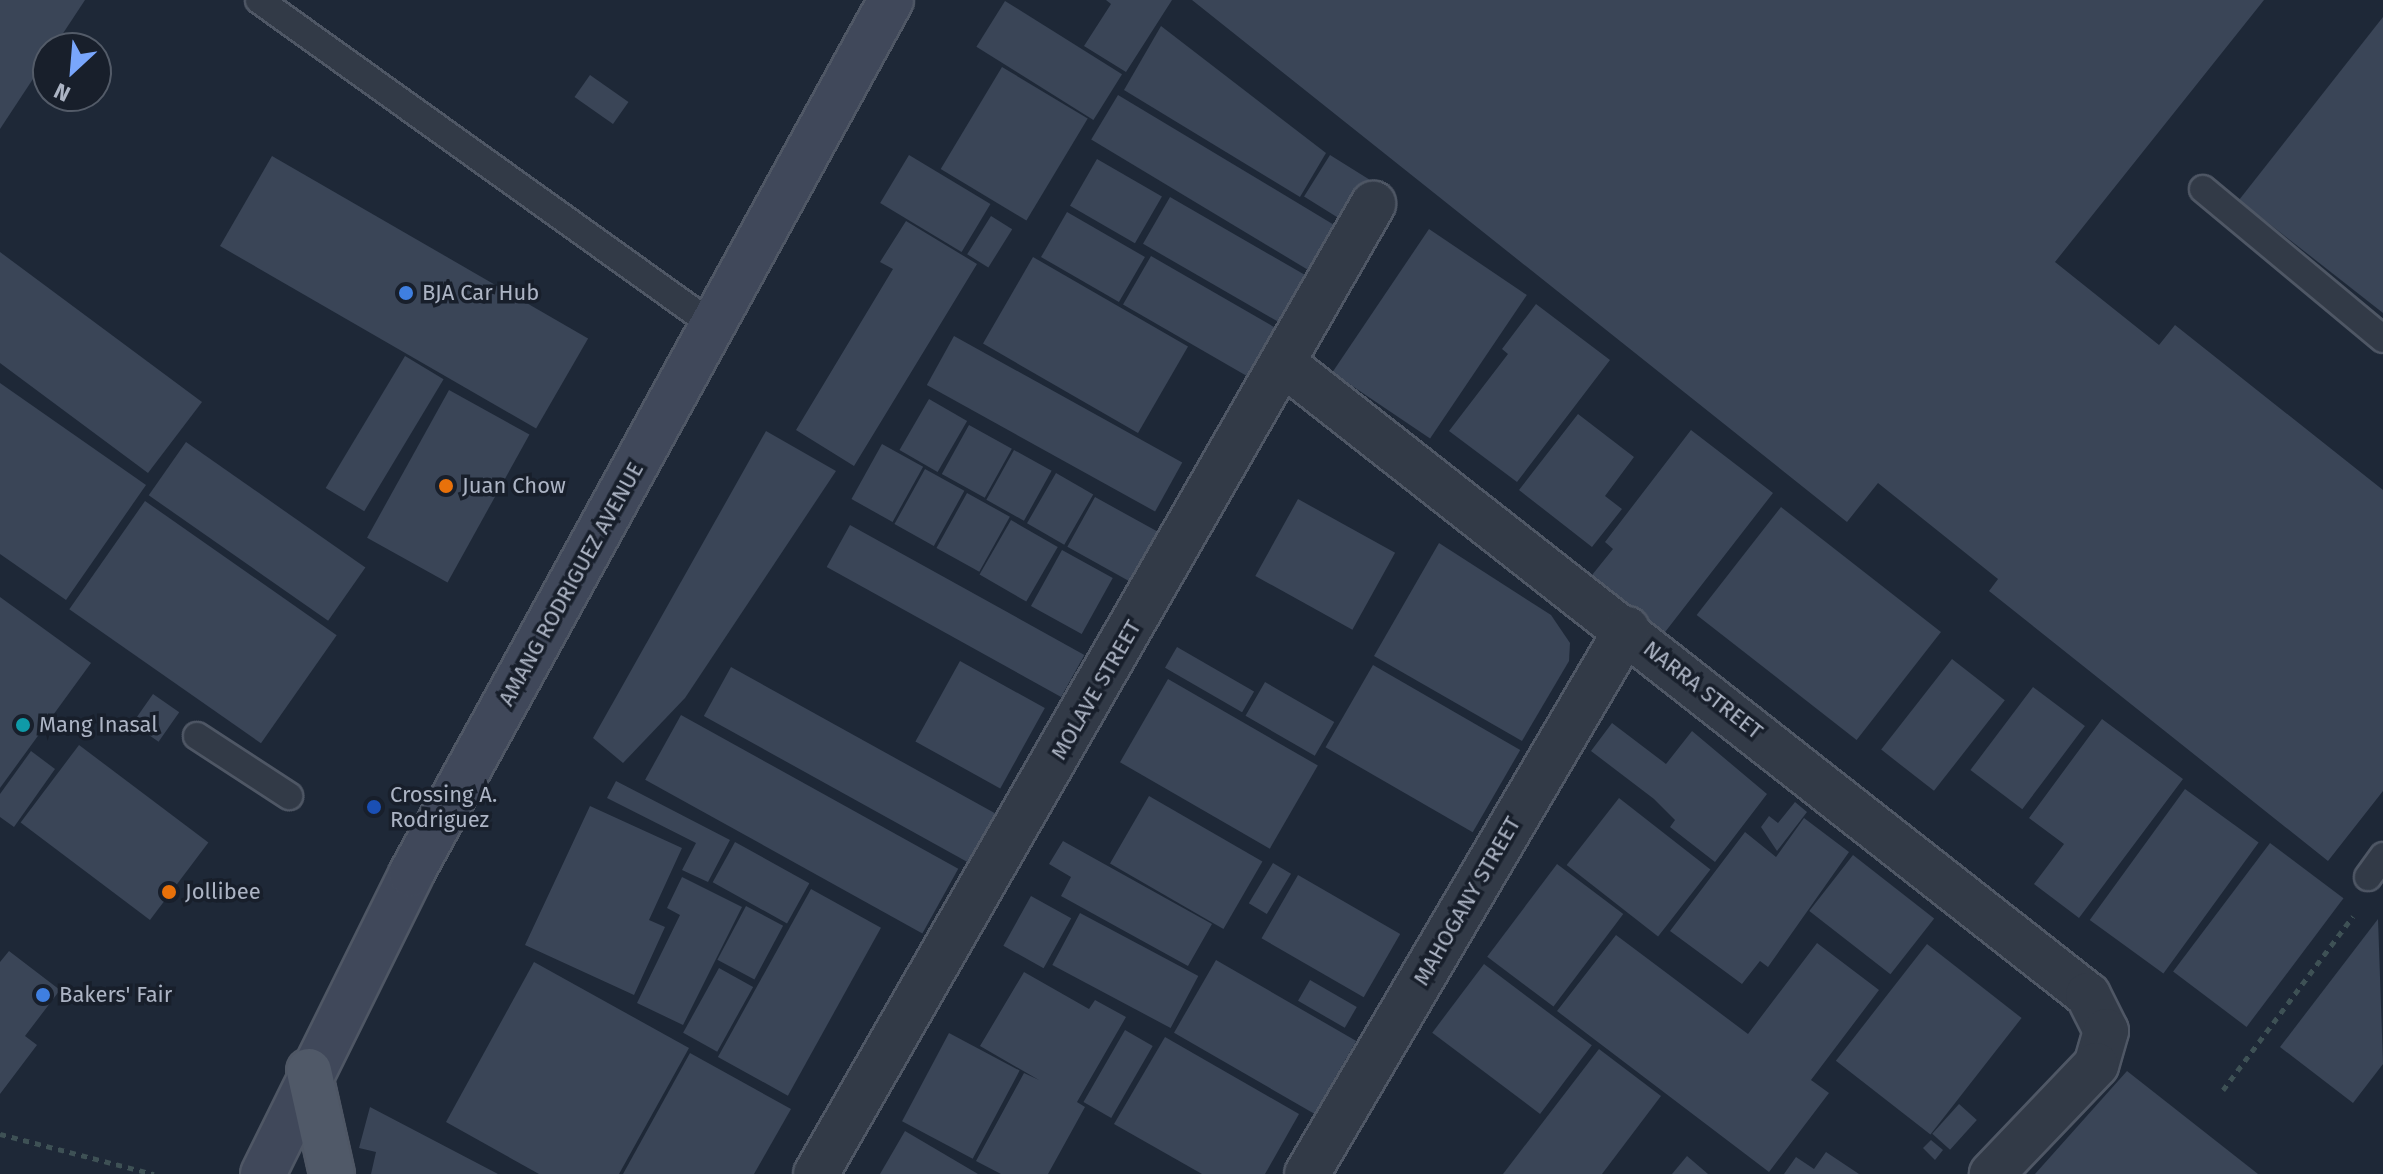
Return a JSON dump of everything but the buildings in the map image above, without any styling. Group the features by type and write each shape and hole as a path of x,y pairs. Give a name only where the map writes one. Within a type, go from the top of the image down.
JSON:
{"main road":[{"name":"AMANG RODRIGUEZ AVENUE","path":"263,1174 309,1071 891,0"},
{"path":"309,1071 332,1174"}],"street":[{"name":"MOLAVE STREET","path":"816,1174 1284,364 1373,204"},
{"name":"NARRA STREET","path":"1284,364 1627,629 2088,995 2106,1031 2096,1065 1992,1174"},
{"name":"MAHOGANY STREET","path":"1307,1174 1627,629"}],"lane":[{"path":"259,0 714,326"},
{"path":"2203,189 2383,339"},
{"path":"197,736 289,796"}],"path":[{"path":"2223,1090 2353,915"},
{"path":"0,1134 154,1174"}],"place":[{"name":"BJA Car Hub","path":"406,293"},
{"name":"Juan Chow","path":"446,486"},
{"name":"Mang Inasal","path":"23,725"},
{"name":"Crossing A. Rodriguez","path":"374,807"},
{"name":"Jollibee","path":"169,892"},
{"name":"Bakers' Fair","path":"43,995"}]}
